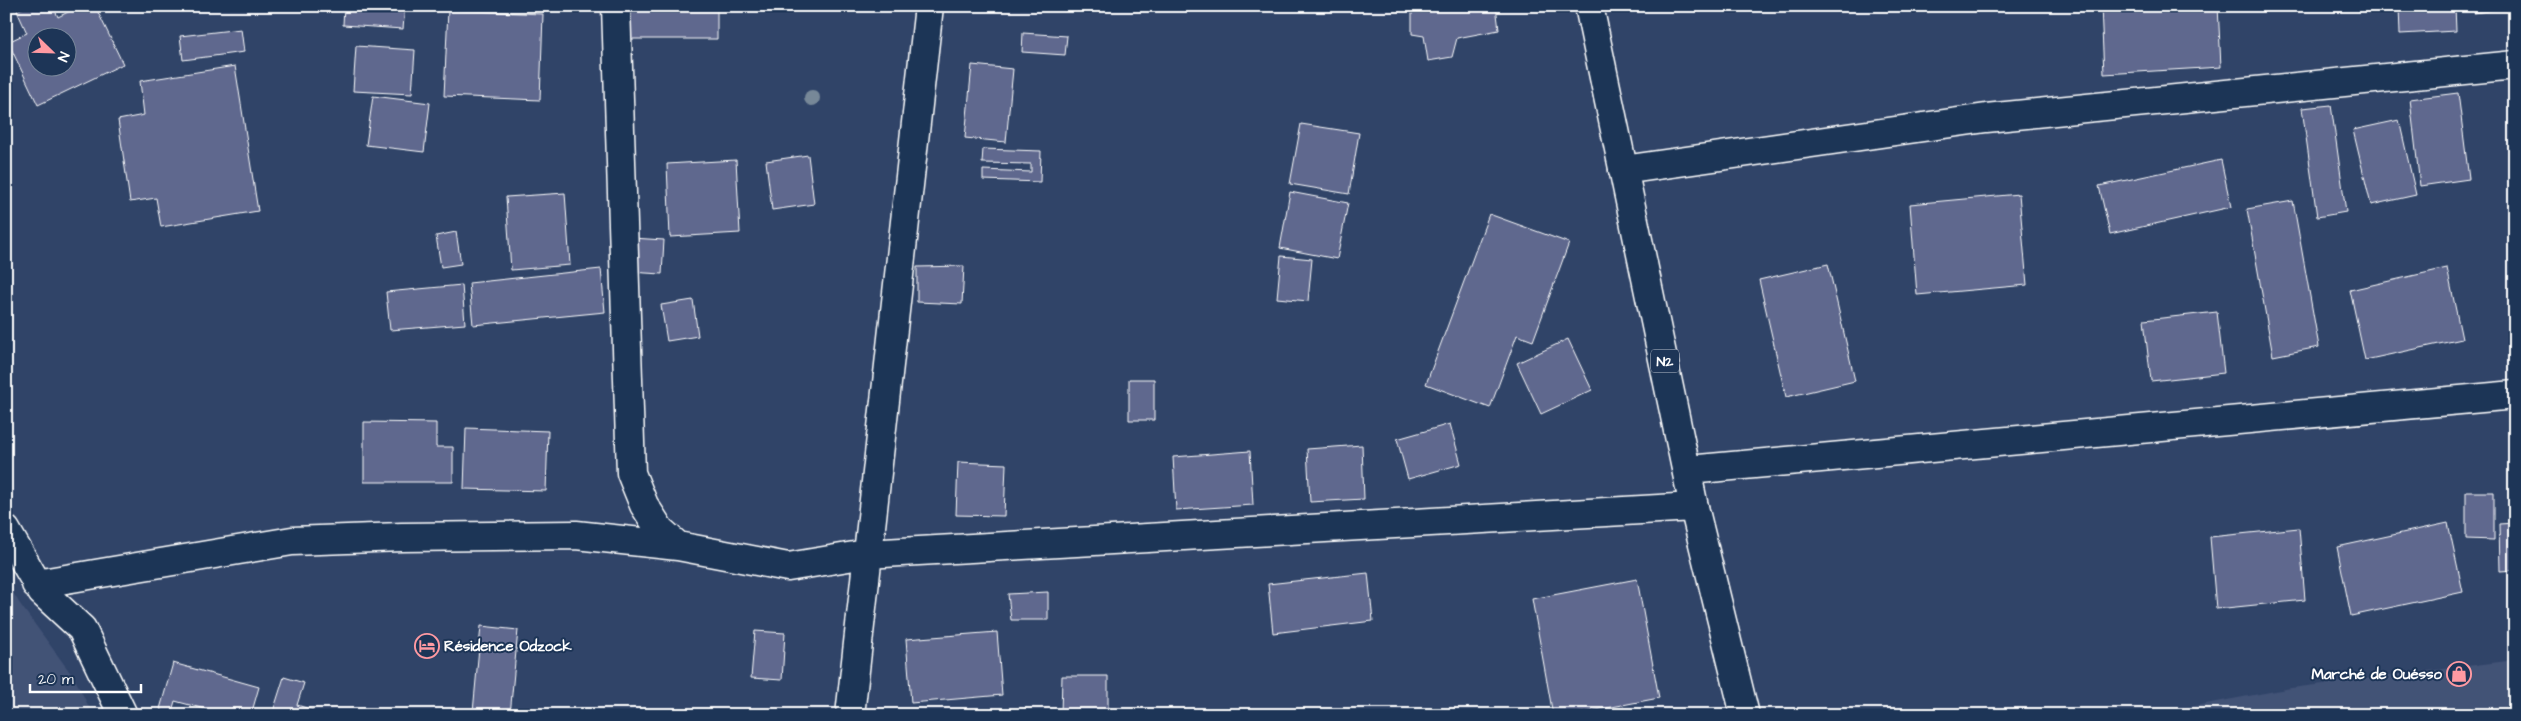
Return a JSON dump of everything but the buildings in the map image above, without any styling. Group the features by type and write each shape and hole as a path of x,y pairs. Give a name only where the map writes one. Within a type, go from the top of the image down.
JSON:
{"main road":[{"path":"616,6 631,474 649,514 660,530 678,546"},
{"path":"850,715 866,554 929,6"},
{"name":"N2","path":"1589,6 1688,470 1694,507 1746,715"},
{"path":"1623,170 1986,118 2515,65"},
{"path":"1688,470 2515,395"},
{"path":"36,584 292,541 402,537 576,535 678,546 788,567 866,554 1694,507"},
{"path":"6,530 42,592 82,629 123,715"}],"shaded area":[{"path":"6,581 20,604 75,679 93,715 6,715"},
{"name":"Marché de Ouésso","path":"2515,660 2515,715 2147,715 2291,688"}],"place":[{"name":"Résidence Odzock","path":"427,646"},
{"name":"Marché de Ouésso","path":"2459,674"}]}
